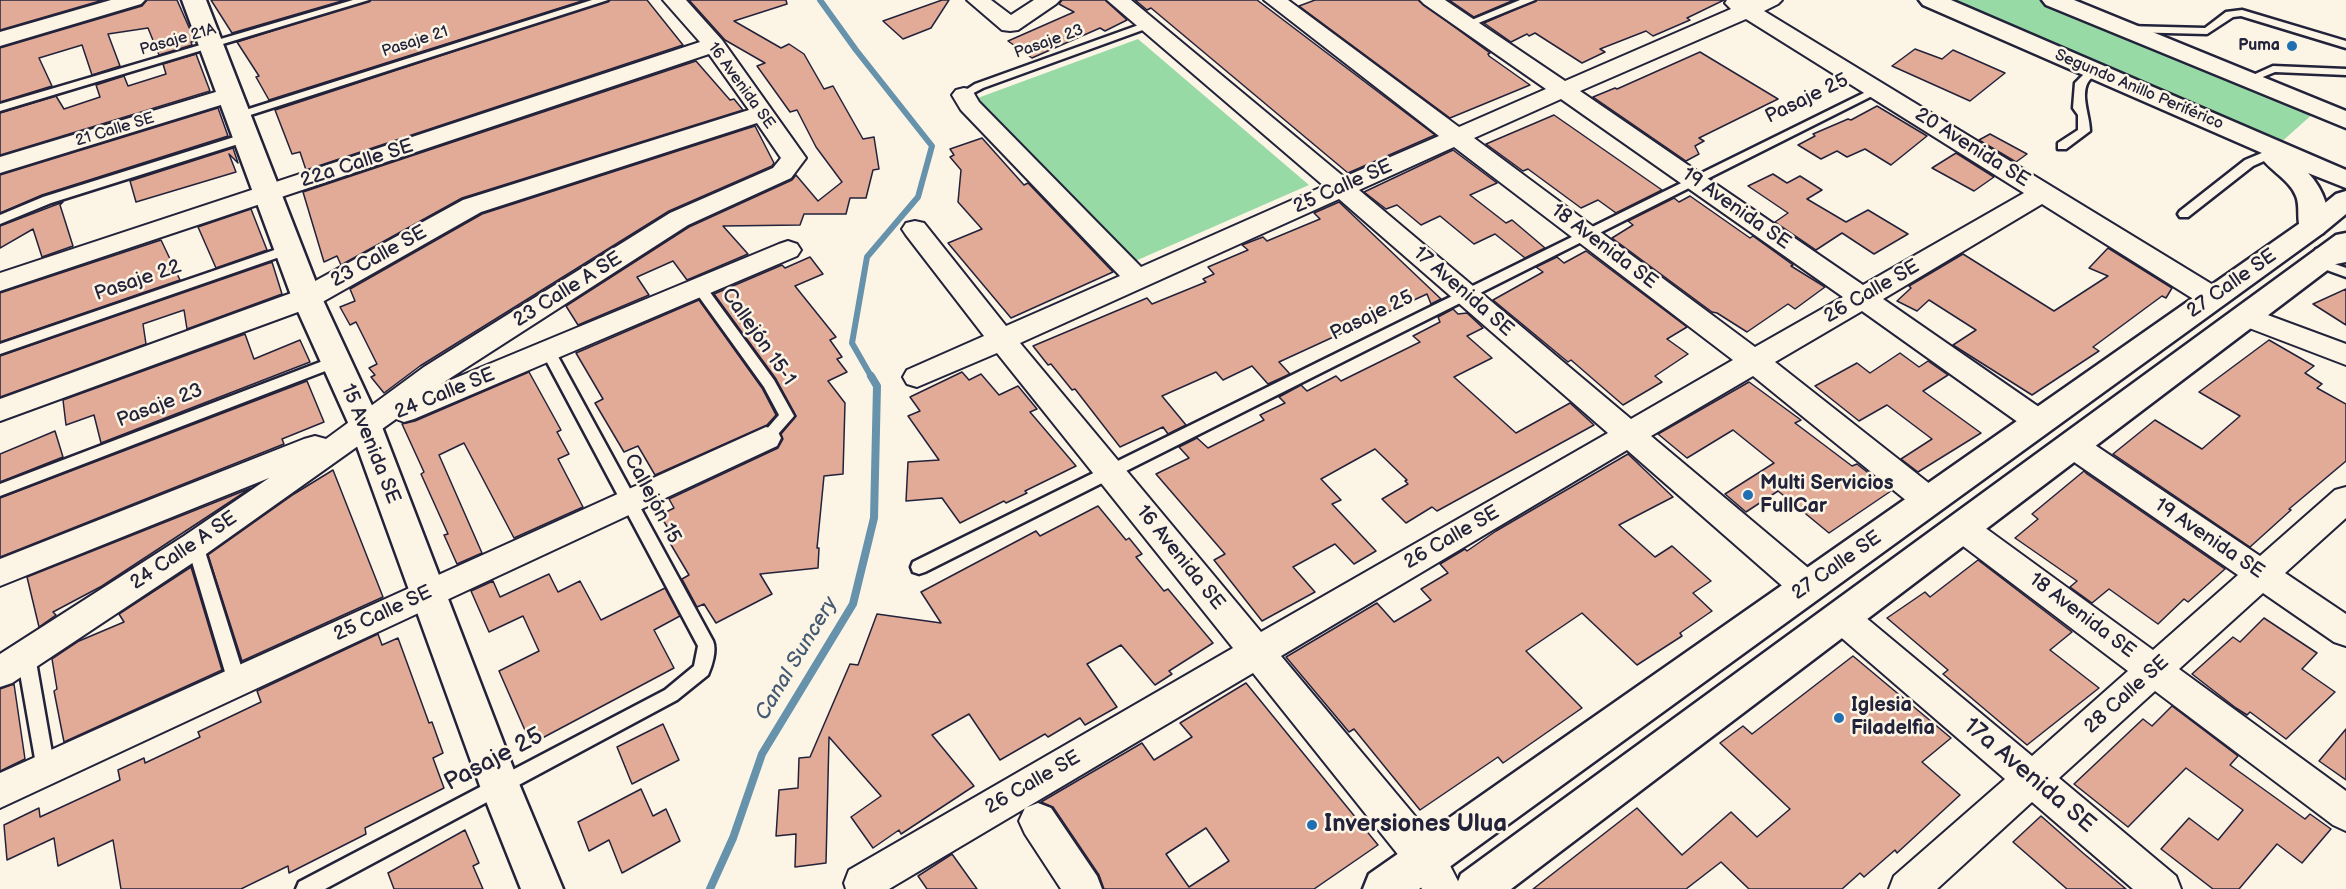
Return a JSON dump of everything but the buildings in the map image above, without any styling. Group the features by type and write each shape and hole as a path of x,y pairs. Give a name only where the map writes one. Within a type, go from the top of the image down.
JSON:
{"main road":[{"name":"15 Avenida SE","path":"194,0 307,298 366,427 500,786 542,889"},
{"name":"Segundo Anillo Periférico","path":"1931,0 2346,180"},
{"path":"2054,0 2346,120"},
{"path":"2250,81 2346,109"},
{"path":"2242,134 2285,165 2302,183 2311,197 2333,252"},
{"name":"27 Calle SE","path":"1476,889 2333,252 2346,200"},
{"name":"27 Calle SE","path":"1384,889 1434,874 1807,587 2213,298 2333,252"}],"street":[{"path":"0,39 134,0"},
{"name":"16 Avenida SE","path":"674,0 714,45 794,158 782,173"},
{"path":"985,7 1013,0"},
{"path":"985,7 1010,25 1049,0"},
{"name":"17 Avenida SE","path":"1118,0 1342,188 1807,587"},
{"name":"18 Avenida SE","path":"1275,0 1754,361 1929,501"},
{"name":"19 Avenida SE","path":"1431,0 1695,180 2039,422"},
{"name":"25 Calle SE","path":"917,377 1000,338 1562,90 1750,3"},
{"name":"20 Avenida SE","path":"1750,3 1878,89 2213,298"},
{"name":"22a Calle SE","path":"0,282 714,45"},
{"path":"964,95 969,105 1138,279"},
{"name":"23 Calle SE","path":"0,410 307,298 472,206 761,114"},
{"name":"21 Calle SE","path":"0,165 238,116"},
{"name":"23 Calle A SE","path":"366,427 434,374 679,219 782,173"},
{"name":"26 Calle SE","path":"863,883 2042,193"},
{"name":"16 Avenida SE","path":"915,229 1000,338 1434,874"},
{"name":"24 Calle SE","path":"0,573 366,427 788,250"},
{"path":"2246,316 2346,355"},
{"name":"24 Calle A SE","path":"13,664 195,545 366,427"},
{"name":"25 Calle SE","path":"0,791 766,438"},
{"name":"19 Avenida SE","path":"2072,445 2346,632"},
{"name":"28 Calle SE","path":"1908,889 2346,499"},
{"name":"18 Avenida SE","path":"1962,528 2346,813"},
{"name":"17a Avenida SE","path":"1841,617 2162,889"},
{"path":"1038,821 1083,889"}],"lane":[{"name":"Pasaje 21A","path":"0,108 213,47 364,0"},
{"name":"Pasaje 21","path":"0,220 238,116 603,0"},
{"path":"1467,24 1530,0"},
{"path":"2122,28 2207,32 2230,14 2242,13 2346,45"},
{"name":"Pasaje 23","path":"964,95 979,86 1147,25"},
{"path":"2250,81 2273,69 2346,72"},
{"path":"2062,146 2084,131 2084,115 2079,108 2081,83 2094,70"},
{"name":"Pasaje 25","path":"919,567 1878,89"},
{"path":"2184,214 2249,163 2269,154"},
{"name":"Pasaje 22","path":"0,349 289,249"},
{"name":"Callejón 15-1","path":"699,287 769,384 786,416 766,438"},
{"name":"Callejón 15","path":"548,351 707,646 702,670"},
{"name":"Pasaje 23","path":"0,490 336,361"},
{"path":"195,545 237,682"},
{"path":"13,664 46,770"},
{"name":"Pasaje 25","path":"306,889 331,883 500,786 671,695 702,670"}],"green space":[{"path":"1942,0 2042,0 2315,112 2278,145"},
{"path":"1138,39 1309,185 1133,262 975,99"}],"waterway":[{"name":"Canal Suncery","path":"820,0 856,50 932,146 918,197 867,257 852,343 872,378"},
{"name":"Canal Suncery","path":"710,889 733,838 762,754 853,604 874,518 877,386 871,376"}],"place":[{"name":"Puma","path":"2292,46"},
{"name":"Multi Servicios FullCar","path":"1748,495"},
{"name":"Iglesia Filadelfia","path":"1839,718"},
{"name":"Inversiones Ulua","path":"1312,825"}]}
